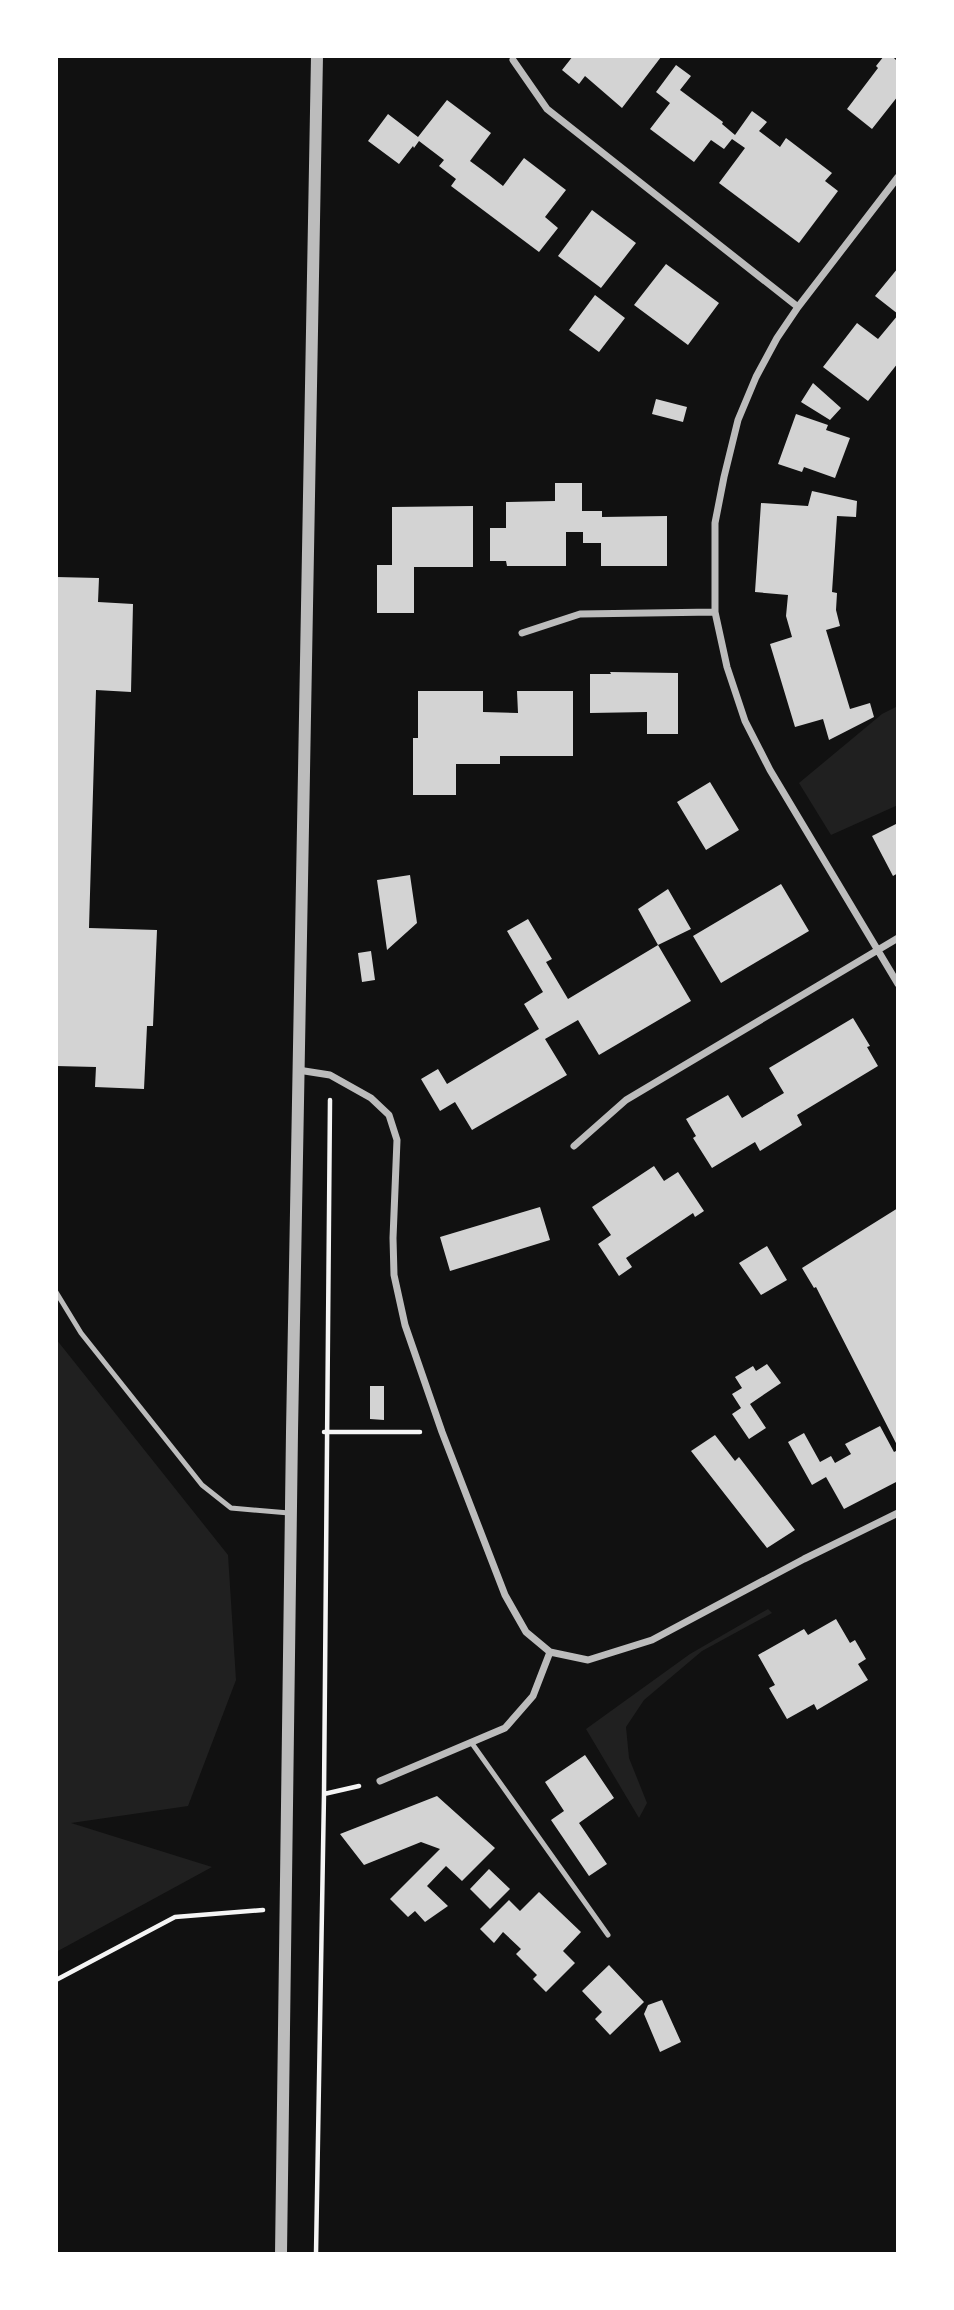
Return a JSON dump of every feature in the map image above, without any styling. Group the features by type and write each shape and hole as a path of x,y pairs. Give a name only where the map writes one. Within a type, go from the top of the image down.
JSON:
{"street":[{"path":"281,2254 298,1070 317,56"},
{"path":"513,60 547,109 798,307"},
{"path":"898,177 798,307 756,377 738,420 715,523 715,612 727,667 745,721 770,770 898,984"},
{"path":"522,634 580,614 715,612"},
{"path":"574,1146 626,1100 898,938"},
{"path":"298,1070 330,1074 371,1098 389,1115 397,1140 393,1202 394,1275 405,1325 442,1432 505,1595 526,1632 550,1652 588,1661 652,1640 804,1559 898,1513"},
{"path":"380,1781 505,1728 533,1696 550,1652"}],"lane":[{"path":"56,1292 81,1332 202,1485 231,1508 292,1513"},
{"path":"471,1742 608,1935"}],"path":[{"path":"316,2254 324,1794 330,1074"},
{"path":"326,1432 442,1432"},
{"path":"324,1794 380,1781"},
{"path":"56,1980 175,1917 285,1908"}],"shaded area":[{"path":"898,706 898,805 831,835 799,783 882,714"},
{"path":"56,1339 228,1555 236,1680 188,1806 71,1823 212,1867 56,1952"},
{"path":"768,1609 772,1613 702,1651 644,1700 626,1727 629,1758 647,1803 639,1818 586,1729 690,1654"}],"building":[{"path":"573,56 661,57 622,108 585,76 579,84 562,70"},
{"path":"884,56 892,56 898,62 898,96 872,129 847,109"},
{"path":"676,65 691,76 680,90 723,122 735,135 752,111 767,122 759,131 780,147 786,138 832,173 825,181 838,191 799,243 719,183 745,148 732,139 724,149 711,140 694,162 650,129 670,103 656,92"},
{"path":"447,100 491,133 470,161 503,186 524,158 566,190 545,217 558,228 539,252 451,186 456,179 439,166 444,160 419,141 399,164 368,141 388,114 418,137"},
{"path":"592,210 636,243 601,288 558,256"},
{"path":"666,264 719,303 688,345 634,305"},
{"path":"898,268 898,314 875,296"},
{"path":"595,295 625,318 599,352 569,330"},
{"path":"898,315 898,363 868,401 823,367 857,323 878,339"},
{"path":"813,383 841,408 830,420 801,402"},
{"path":"656,399 687,407 683,422 652,414"},
{"path":"796,414 828,425 826,430 850,438 835,478 804,467 802,472 778,464"},
{"path":"555,483 582,483 582,511 602,511 602,517 667,516 667,566 601,566 601,543 583,543 583,532 566,532 566,566 507,566 506,561 490,561 490,528 506,528 506,502 555,501"},
{"path":"812,491 857,501 856,517 837,516 832,592 837,593 836,610 840,626 826,630 850,709 870,703 874,717 829,740 823,719 795,727 770,644 792,637 786,616 788,595 755,592 761,503 808,506"},
{"path":"473,506 473,567 414,567 414,613 377,613 377,565 392,565 392,507"},
{"path":"56,577 99,578 98,602 133,604 131,692 96,690 89,928 157,930 153,1026 147,1026 144,1089 95,1087 96,1067 56,1066"},
{"path":"610,672 678,673 678,734 647,734 647,712 590,713 590,674 611,674"},
{"path":"418,691 483,691 483,712 518,713 517,691 573,691 573,756 500,756 500,764 456,764 456,795 413,795 413,738 418,738"},
{"path":"710,782 739,830 706,850 677,802"},
{"path":"898,823 898,873 893,876 872,836"},
{"path":"410,875 417,923 387,950 377,880"},
{"path":"781,884 809,931 721,983 693,936"},
{"path":"668,889 691,929 658,945 638,909"},
{"path":"528,919 552,959 546,962 568,999 658,945 691,1001 599,1055 578,1020 545,1039 567,1075 472,1130 455,1102 440,1111 421,1079 438,1069 447,1084 539,1029 524,1004 543,992 507,931"},
{"path":"371,951 375,980 362,982 358,953"},
{"path":"853,1018 870,1046 867,1047 878,1066 797,1115 802,1125 760,1151 755,1142 712,1168 693,1138 696,1136 686,1119 728,1095 742,1118 784,1093 769,1068"},
{"path":"654,1166 664,1181 678,1172 704,1211 695,1217 693,1213 626,1258 632,1267 619,1276 598,1244 611,1235 592,1207"},
{"path":"540,1207 550,1240 450,1271 440,1237"},
{"path":"898,1208 898,1447 816,1287 814,1288 802,1268"},
{"path":"767,1246 787,1280 761,1295 739,1263"},
{"path":"767,1364 781,1383 750,1404 766,1428 749,1439 732,1414 741,1408 732,1394 742,1388 735,1377 753,1366 756,1371"},
{"path":"370,1386 384,1386 384,1420 370,1419"},
{"path":"880,1426 894,1452 898,1450 898,1481 844,1509 826,1477 812,1485 788,1442 804,1433 820,1462 831,1456 835,1463 851,1454 845,1444"},
{"path":"715,1435 735,1461 739,1457 795,1530 767,1548 691,1451"},
{"path":"836,1619 850,1643 855,1640 866,1659 858,1664 868,1680 817,1710 814,1704 787,1719 769,1688 775,1685 758,1655 804,1629 808,1635"},
{"path":"585,1755 614,1798 579,1823 607,1864 589,1876 551,1820 564,1811 545,1782"},
{"path":"437,1796 495,1848 462,1881 446,1866 427,1886 448,1906 425,1922 415,1911 408,1917 390,1899 440,1849 421,1842 364,1865 340,1834"},
{"path":"489,1869 510,1889 490,1909 470,1889"},
{"path":"539,1892 581,1932 563,1951 575,1963 546,1992 533,1979 537,1975 516,1954 521,1949 503,1932 494,1943 480,1929 509,1900 520,1911"},
{"path":"609,1965 644,2002 610,2035 595,2019 602,2012 582,1991"},
{"path":"662,2000 681,2042 660,2052 644,2014 648,2005"}]}
